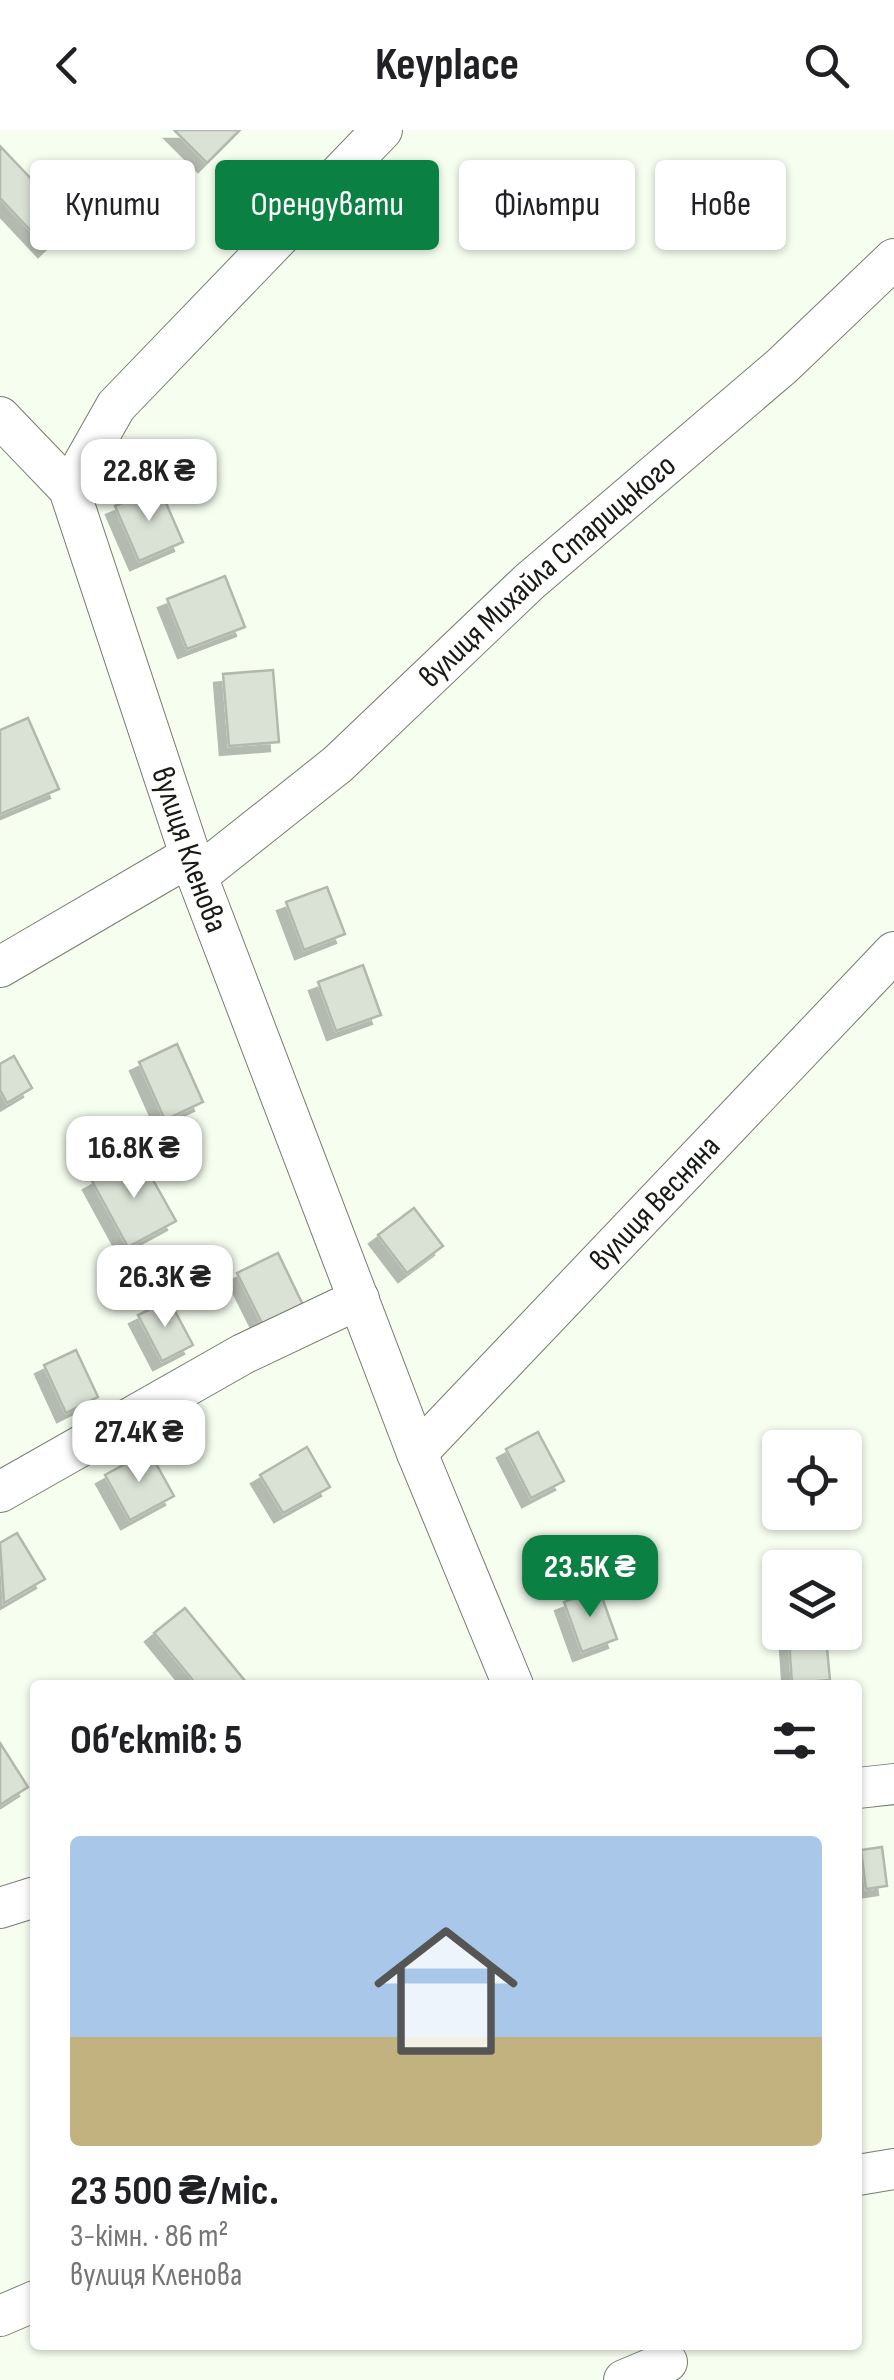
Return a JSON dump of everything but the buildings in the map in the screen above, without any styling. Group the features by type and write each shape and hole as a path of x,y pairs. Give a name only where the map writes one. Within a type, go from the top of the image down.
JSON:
{"street":[{"path":"69,489 116,406 382,130"},
{"name":"вулиця Михайла Старицького","path":"0,967 194,866 338,764 529,582 782,366 894,259"},
{"name":"вулиця Кленова","path":"0,417 17,459 69,489 194,866 417,1453 512,1680"},
{"name":"вулиця Весняна","path":"417,1453 894,952"},
{"path":"0,1492 243,1354 359,1299"},
{"path":"862,1788 894,1784"},
{"path":"0,1908 30,1899"},
{"path":"862,2173 894,2169"},
{"path":"0,2316 30,2304"},
{"path":"624,2380 667,2362"}]}
